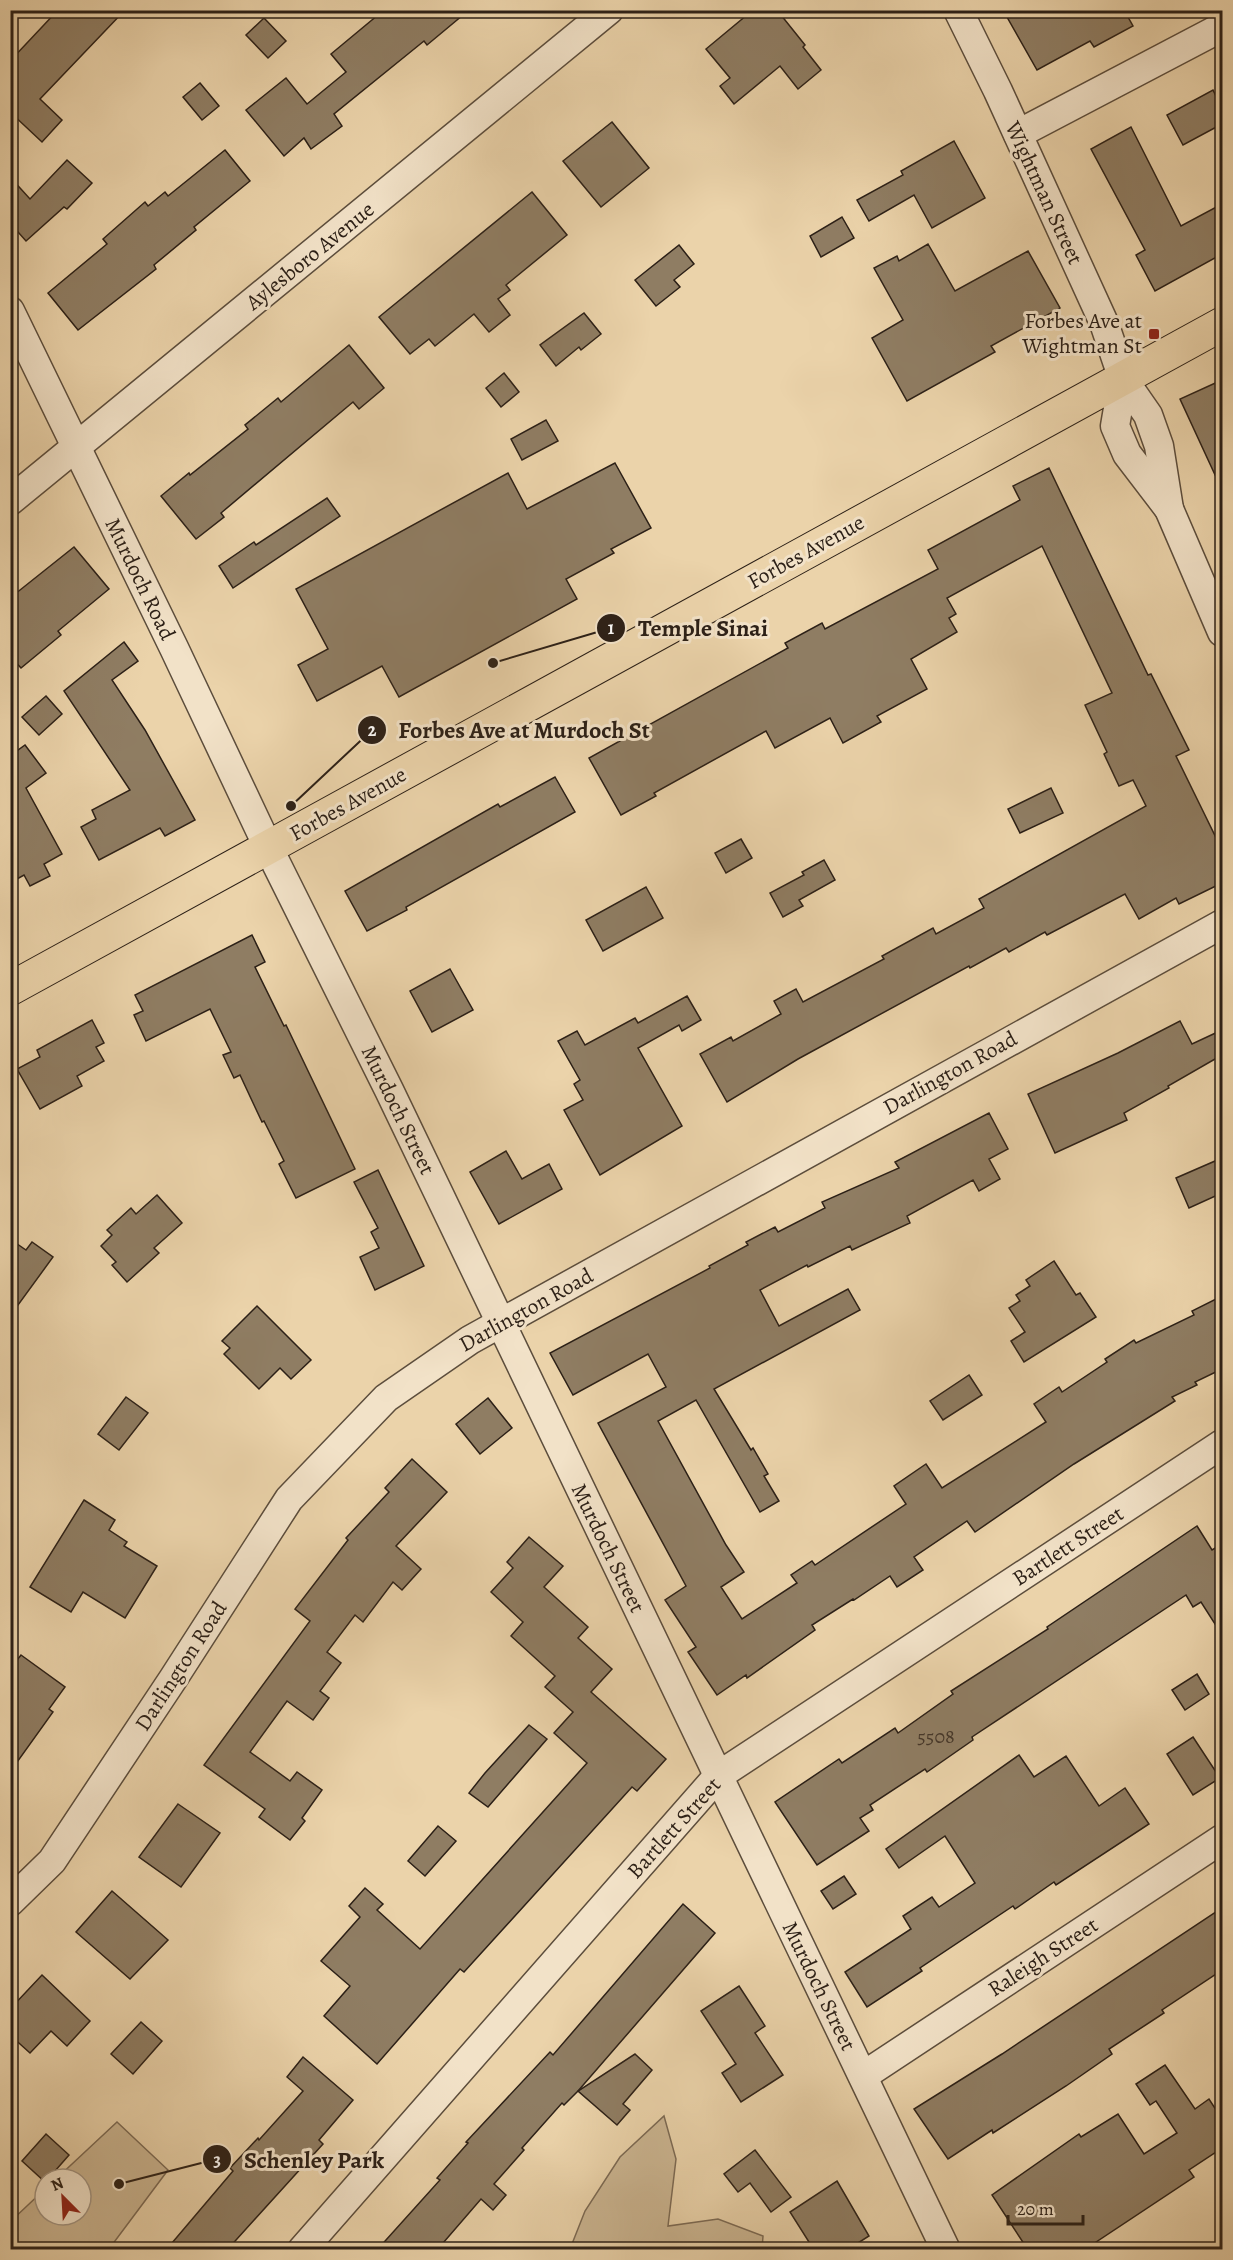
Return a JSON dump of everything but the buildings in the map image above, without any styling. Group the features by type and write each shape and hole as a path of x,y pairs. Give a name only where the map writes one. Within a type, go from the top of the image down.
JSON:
{"main road":[{"name":"Forbes Avenue","path":"10,989 1222,324"}],"street":[{"name":"Aylesboro Avenue","path":"10,501 609,10"},
{"name":"Wightman Street","path":"958,10 1104,322 1123,378 1148,415 1159,446 1169,509 1222,632"},
{"path":"1018,134 1222,27"},
{"name":"Murdoch Road","path":"10,311 268,848"},
{"name":"Murdoch Street","path":"268,848 389,1090 946,2250"},
{"name":"Darlington Road","path":"10,1902 52,1862 289,1499 386,1398 470,1340 1222,924"},
{"name":"Bartlett Street","path":"302,2250 718,1776 1222,1444"},
{"name":"Raleigh Street","path":"863,2076 1222,1839"}],"shaded area":[{"path":"664,2116 676,2159 668,2226 718,2219 763,2236 762,2249 570,2249 585,2211 620,2157"},
{"path":"117,2122 168,2170 109,2249 11,2249 11,2221 33,2200 33,2227 93,2227 93,2167 69,2167"}],"place":[{"name":"Forbes Ave at Wightman St","path":"1154,334"},
{"name":"Temple Sinai","path":"493,663"},
{"name":"Forbes Ave at Murdoch St","path":"291,806"},
{"name":"Schenley Park","path":"119,2184"}]}
